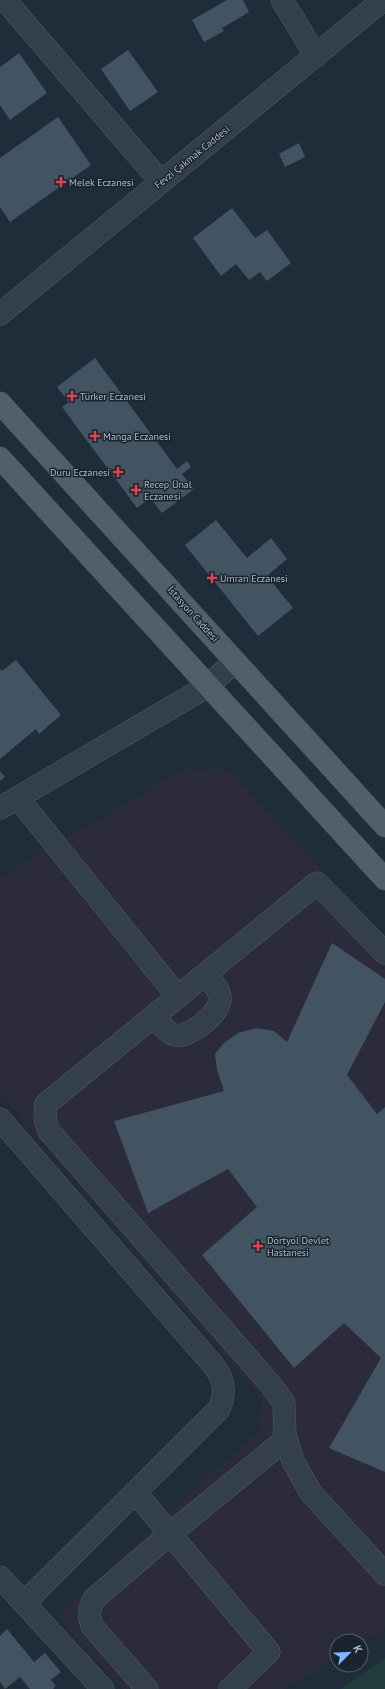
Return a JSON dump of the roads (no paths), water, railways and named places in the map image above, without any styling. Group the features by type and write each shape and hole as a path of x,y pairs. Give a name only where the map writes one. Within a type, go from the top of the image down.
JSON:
{"main road":[{"name":"İstasyon Caddesi","path":"0,403 385,826"},
{"path":"0,458 385,879"}],"street":[{"path":"5,0 161,182"},
{"path":"282,0 316,56"},
{"name":"Fevzi Çakmak Caddesi","path":"0,314 383,0"},
{"path":"178,997 9,803 208,686 235,661"},
{"path":"385,953 317,883 46,1104 46,1123 49,1130 271,1385 284,1403 286,1439 293,1461 311,1493 385,1574"},
{"path":"154,1017 167,1032 174,1035 180,1036 194,1031 218,1008 220,1003 218,992 205,975"},
{"path":"0,1119 214,1366 223,1380 223,1399 219,1409 24,1603"},
{"path":"147,1689 92,1626 89,1613 94,1599 170,1534 286,1439"},
{"path":"135,1492 269,1652 230,1689"},
{"path":"0,1578 103,1689"}],"place":[{"name":"Melek Eczanesi","path":"61,182"},
{"name":"Türker Eczanesi","path":"72,396"},
{"name":"Manga Eczanesi","path":"95,436"},
{"name":"Duru Eczanesi","path":"118,472"},
{"name":"Recep Ünal Eczanesi","path":"136,490"},
{"name":"Umran Eczanesi","path":"212,578"},
{"name":"Dörtyol Devlet Hastanesi","path":"258,1246"}]}
